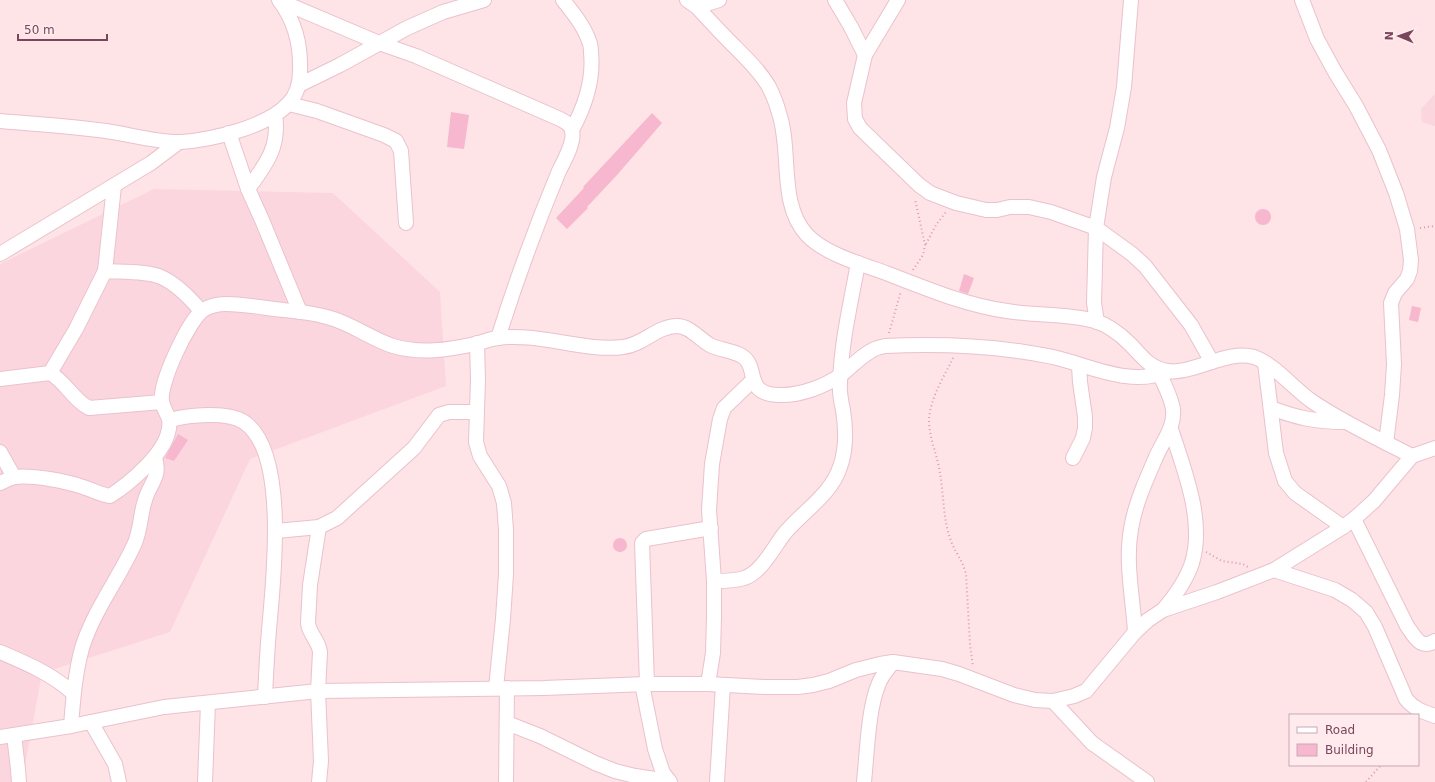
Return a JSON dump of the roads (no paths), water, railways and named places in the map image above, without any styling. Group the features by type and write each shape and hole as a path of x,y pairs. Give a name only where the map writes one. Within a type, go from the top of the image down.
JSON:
{"street":[{"path":"300,85 407,28 443,12 484,0"},
{"path":"498,338 517,277 570,146 572,130 582,111 590,89 592,64 590,43 581,23 563,0"},
{"path":"692,4 719,0"},
{"path":"835,0 866,55"},
{"path":"898,0 866,55 854,103 855,118 860,128 930,193 956,203 986,210 996,210 1010,207 1029,207 1050,212 1096,228 1146,266 1191,325 1212,362"},
{"path":"1097,322 1094,303 1096,228 1104,178 1117,128 1124,88 1131,0"},
{"path":"1302,0 1317,39 1334,72 1356,106 1379,150 1396,193 1407,229 1411,260 1410,271 1407,279 1395,293 1391,303 1394,364 1386,443"},
{"path":"280,1 379,43 416,56 553,116 569,124 572,130"},
{"path":"0,121 106,131 179,142 229,133 263,121 275,115 289,104 300,85 301,60 296,30 280,1"},
{"path":"692,4 750,62 769,87 780,114 785,137 788,186 791,206 806,234 820,245 858,263 973,304 1007,311 1066,316 1097,322 1118,333 1147,363 1164,373 1173,410 1171,429 1157,455 1147,479 1131,527 1129,566 1135,632"},
{"path":"289,104 349,122 396,141 401,151 406,223"},
{"path":"248,189 261,171 271,153 276,139 277,128 275,115"},
{"path":"229,133 248,189 300,312"},
{"path":"0,254 151,163 179,142"},
{"path":"50,374 76,329 105,271 114,186"},
{"path":"714,581 745,578 753,574 761,566 786,532 814,504 832,483 840,468 845,448 845,431 840,396 840,375 858,263"},
{"path":"105,271 160,276 171,282 187,295 201,311"},
{"path":"0,483 14,477 53,480 76,484 110,496 131,480 154,458 168,434 170,420 162,402 162,392 171,363 192,324 201,311 213,305 226,304 327,316 392,346 414,350 434,351 454,349 498,338 522,338 609,348 626,347 642,341 661,330 676,326 686,327 709,345 742,356 748,362 753,380 760,390 780,395 794,394 828,383 872,351 885,346 959,346 1020,351 1057,358 1079,366 1106,373 1134,377 1150,377 1244,355 1255,357 1265,363 1286,378 1298,392 1346,422 1412,456"},
{"path":"477,343 476,442 480,456 498,486 504,503 506,530 502,688 507,723 506,782"},
{"path":"1265,363 1276,453 1285,481 1294,493 1349,523 1407,626 1421,644 1428,645 1435,641"},
{"path":"1073,458 1083,438 1085,428 1079,366"},
{"path":"0,379 50,374 57,377 81,404 89,408 162,402"},
{"path":"708,684 713,652 714,581 709,510 712,464 720,419 724,408 753,380"},
{"path":"1271,408 1308,420 1346,422"},
{"path":"276,531 319,527 337,518 414,448 439,415 449,412 477,412"},
{"path":"170,420 185,416 234,417 245,422 253,430 263,446 270,467 276,531 265,697"},
{"path":"1163,610 1184,581 1192,563 1194,546 1195,523 1193,501 1171,429"},
{"path":"19,782 18,769 7,736 71,726 164,707 318,691 645,684 708,684 781,688 813,685 829,681 856,670 893,662 942,669 1014,695 1035,700 1053,701 1074,696 1086,691 1135,632 1148,620 1163,610 1274,570 1349,523 1374,501 1412,456 1435,448"},
{"path":"0,452 14,477"},
{"path":"71,726 73,692 83,647 98,610 134,544 139,531 145,499 155,480 157,472 157,465 154,458"},
{"path":"318,782 321,761 318,691 319,646 308,629 308,623 310,585 319,527"},
{"path":"669,781 663,773 655,749 645,684 642,543 646,539 711,528"},
{"path":"1274,570 1335,590 1352,600 1366,612 1376,627 1406,699 1411,706 1435,716"},
{"path":"0,652 49,675 73,692"},
{"path":"864,782 869,731 875,692 880,681 893,662"},
{"path":"716,782 723,685"},
{"path":"1053,701 1092,743 1147,782"},
{"path":"205,782 208,703"},
{"path":"91,722 115,764 119,782"},
{"path":"507,723 540,736 595,763 615,771 635,776 669,781"}]}
